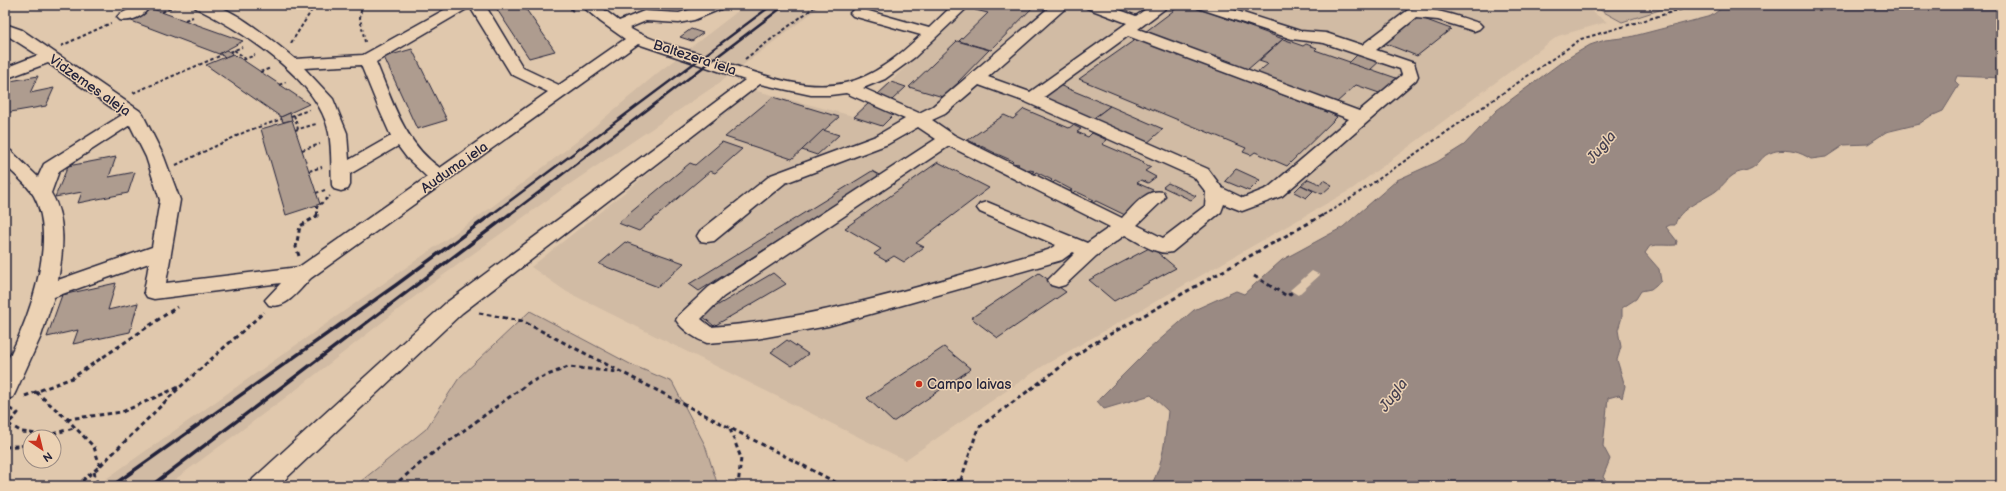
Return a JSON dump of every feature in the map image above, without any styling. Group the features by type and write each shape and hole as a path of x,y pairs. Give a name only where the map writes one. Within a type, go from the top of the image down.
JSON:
{"street":[{"path":"201,5 240,26 260,39 291,64 325,99 338,133 340,179"},
{"path":"291,64 367,60 464,5"},
{"path":"476,5 517,72 560,92"},
{"name":"Baltezera iela","path":"589,5 617,27 636,38 664,37 731,69 758,78 809,89 831,91 848,88 887,71 932,33 962,5"},
{"path":"617,27 644,16 661,5"},
{"path":"644,16 678,18 694,15 718,5"},
{"path":"707,236 778,179 882,140 919,119 939,110 1061,5"},
{"path":"1092,5 1132,26 1360,117"},
{"path":"1032,98 1162,5"},
{"path":"976,78 1032,98 1200,173 1215,192 1242,204 1275,192 1360,117 1410,76 1408,66 1326,38 1298,36 1206,5"},
{"path":"125,17 150,8"},
{"path":"858,13 932,33"},
{"path":"1364,51 1413,13 1439,16 1474,26"},
{"path":"664,37 694,15"},
{"name":"Vidzemes aleja","path":"5,29 16,33 134,115 154,157 170,200 154,292 298,263"},
{"name":"Auduma iela","path":"276,300 298,263 440,177 636,38"},
{"path":"5,74 48,55"},
{"path":"367,60 404,146 426,169 440,177"},
{"path":"262,486 454,308 612,186 758,78"},
{"path":"848,88 919,119 948,139 1165,247 1214,208 1215,192"},
{"path":"42,193 51,168 134,115"},
{"path":"340,179 400,138"},
{"path":"948,139 716,292 687,320 707,335 756,331 828,318 1080,247 1125,226 1156,196"},
{"path":"5,155 42,193 52,215 52,254 46,292 14,393"},
{"path":"987,208 1080,247"},
{"path":"1058,280 1080,247"},
{"path":"46,292 161,251"}],"path":[{"path":"150,8 178,5"},
{"path":"278,53 287,48 315,5"},
{"path":"357,5 361,10 360,18 364,33 367,60"},
{"path":"731,69 817,5"},
{"path":"961,480 978,428 1089,346 1344,203 1580,38 1684,10 1696,5"},
{"path":"1993,5 2001,10"},
{"path":"48,55 125,17"},
{"path":"234,50 246,59"},
{"path":"114,101 222,55"},
{"path":"294,115 298,129"},
{"path":"160,173 247,131 282,119"},
{"path":"298,263 296,247 300,226 317,216 317,208 340,179"},
{"path":"298,263 306,252"},
{"path":"1254,276 1287,296 1294,291"},
{"path":"76,486 94,472 180,387 240,335 276,300"},
{"path":"14,393 36,392 72,378 178,306"},
{"path":"454,308 522,321 843,486"},
{"path":"392,486 433,453 530,382 568,366 621,372"},
{"path":"67,419 122,412 180,387"},
{"path":"36,392 67,419 74,428 94,447 100,466"},
{"path":"5,406 18,412 8,424 22,432"},
{"path":"62,431 74,428"},
{"path":"730,428 741,458 738,486"},
{"path":"5,448 22,445"},
{"path":"94,472 98,486"},
{"path":"909,486 961,480"},
{"path":"961,480 966,486"}],"shaded area":[{"path":"746,5 822,5 722,81 564,188 427,287 297,389 166,486 96,486 489,209 576,142 660,71"},
{"path":"972,5 1582,5 1607,22 1558,36 1352,189 1043,366 905,460 567,292 531,267 753,90 853,116"},
{"path":"1591,5 1675,5 1622,22"},
{"path":"530,311 630,364 672,382 705,445 718,486 355,486 426,429 459,378"}],"water":[{"name":"Jugla","path":"1726,5 2001,5 2001,78 1957,76 1955,81 1959,85 1943,111 1929,117 1919,124 1886,132 1868,144 1844,145 1826,157 1811,159 1799,153 1790,151 1781,150 1767,154 1752,168 1737,173 1716,191 1686,209 1677,219 1675,225 1666,227 1677,241 1676,245 1650,246 1645,253 1659,269 1661,281 1651,289 1641,291 1636,299 1622,308 1622,317 1618,330 1621,347 1617,360 1625,386 1622,398 1619,395 1608,398 1603,446 1610,459 1603,477 1611,486 1151,486 1159,468 1165,440 1168,411 1151,395 1104,409 1097,401 1148,350 1194,310 1236,291 1244,294 1282,260 1343,227 1397,180 1437,162 1464,145 1497,110 1563,61 1590,45 1605,40 1630,37 1711,16"}],"pier":[{"path":"1312,271 1320,275 1298,295 1290,290"}],"building":[{"path":"494,5 523,5 555,51 529,58"},
{"path":"979,5 1035,5 991,50 959,41 988,13 975,10"},
{"path":"1181,5 1190,5 1283,39 1247,70 1230,64 1232,62 1216,56 1214,58 1145,32"},
{"path":"150,8 243,41 219,54 126,19"},
{"path":"1413,15 1451,29 1417,56 1379,41"},
{"path":"691,29 703,33 692,41 680,37"},
{"path":"1136,39 1337,117 1287,166 1255,152 1251,155 1243,152 1246,148 1079,79"},
{"path":"1283,39 1303,46 1306,44 1317,48 1315,50 1399,79 1385,95 1356,85 1336,103 1257,73 1268,64 1259,61"},
{"path":"957,41 989,50 943,97 909,87"},
{"path":"412,49 447,120 417,129 384,57"},
{"path":"226,50 233,54 225,57 219,54"},
{"path":"1361,51 1382,59 1370,70 1349,63"},
{"path":"233,54 309,104 281,117 206,65"},
{"path":"38,76 30,93 54,88 46,106 5,113 5,82"},
{"path":"891,82 906,87 892,100 877,95"},
{"path":"1059,85 1110,106 1090,121 1039,99"},
{"path":"773,97 839,117 792,159 725,137"},
{"path":"869,103 897,111 882,126 854,117"},
{"path":"1110,106 1163,129 1145,145 1090,121"},
{"path":"1024,109 1069,128 1073,125 1081,129 1077,132 1088,137 1092,133 1107,140 1102,144 1144,162 1143,163 1151,167 1145,171 1156,177 1148,183 1141,180 1137,183 1153,190 1125,215 1096,201 1093,203 1091,202 1094,200 1075,191 1073,193 1070,191 1072,190 1055,181 1053,183 1050,182 1052,180 1036,172 1034,174 1031,173 1034,171 1030,170 1026,173 1014,168 1019,164 1011,163 1013,161 997,154 993,154 995,153 979,145 977,147 975,145 976,144 968,140 1004,115 1013,119"},
{"path":"290,113 292,120 283,122 281,117"},
{"path":"292,120 320,204 286,215 261,129"},
{"path":"823,130 839,135 817,155 802,150"},
{"path":"722,142 742,149 715,173 710,171 639,231 618,223 690,163 695,165"},
{"path":"116,157 109,177 135,172 128,193 78,203 82,192 55,197 68,166"},
{"path":"938,162 989,188 916,243 924,247 904,262 894,256 886,261 874,254 881,249 845,228"},
{"path":"1236,169 1260,180 1249,191 1225,181"},
{"path":"872,171 881,176 699,291 689,284"},
{"path":"1308,179 1320,184 1323,180 1332,185 1322,194 1301,185"},
{"path":"1168,183 1196,196 1191,200 1163,187"},
{"path":"1301,185 1313,191 1306,198 1294,192"},
{"path":"625,242 684,263 658,287 599,264"},
{"path":"1151,247 1176,268 1114,301 1089,280"},
{"path":"773,273 786,284 714,326 701,315"},
{"path":"1039,273 1066,292 998,338 971,318"},
{"path":"116,283 108,310 138,303 130,332 73,344 78,330 47,337 62,295"},
{"path":"787,340 808,354 792,366 771,352"},
{"name":"Campo laivas","path":"944,347 971,369 893,422 867,398"}],"railway":[{"path":"491,215 772,5"},
{"path":"509,215 785,5"},
{"path":"112,486 396,285 492,214"},
{"path":"151,486 510,214"}],"place":[{"name":"Campo laivas","path":"919,384"}]}
